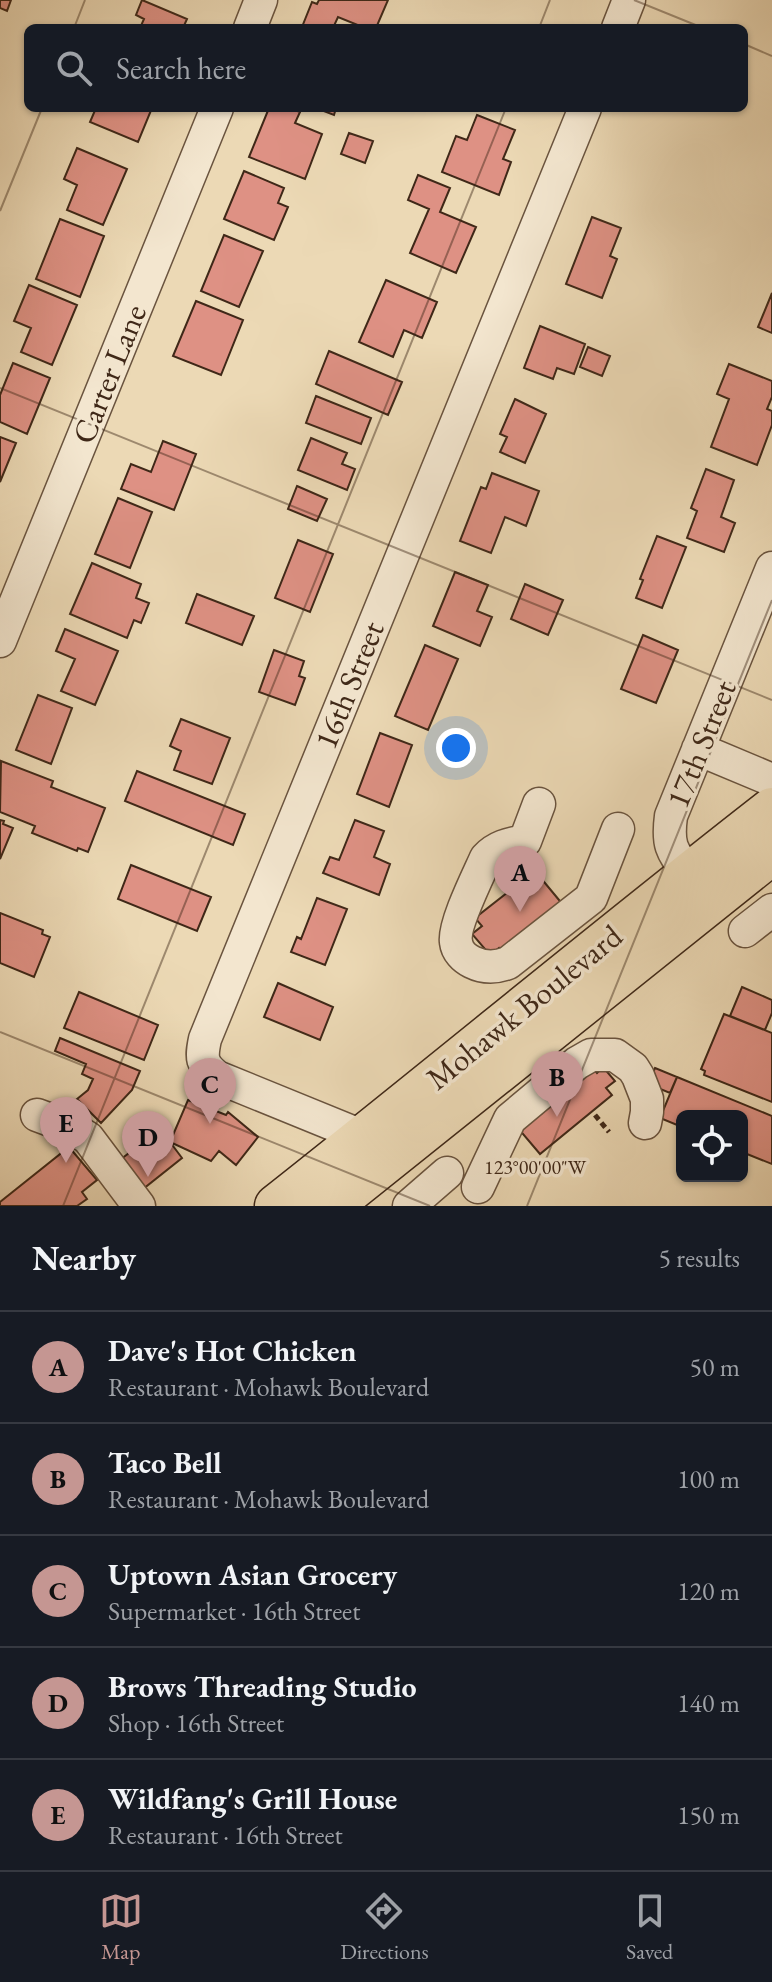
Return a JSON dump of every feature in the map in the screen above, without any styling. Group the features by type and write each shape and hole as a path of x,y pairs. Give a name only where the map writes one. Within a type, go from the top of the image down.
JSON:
{"main road":[{"name":"Mohawk Boulevard","path":"331,1206 382,1144 689,874 772,809"},
{"name":"Mohawk Boulevard","path":"276,1206 382,1144 772,853"}],"street":[{"path":"252,24 261,0"},
{"path":"620,24 629,0"},
{"name":"Carter Lane","path":"0,641 215,112"},
{"name":"16th Street","path":"382,1144 217,1077 203,1061 202,1052 583,112"},
{"name":"17th Street","path":"689,874 672,852 671,816 772,569"},
{"path":"698,749 772,780"},
{"path":"539,804 525,841 503,846 486,858 459,921 456,942 461,954 472,962 494,968 508,963 591,898 618,829"},
{"path":"472,892 514,862"},
{"path":"745,931 772,910"},
{"path":"478,1187 510,1119 577,1063 591,1055 615,1055 633,1068 647,1099 645,1123"},
{"path":"37,1115 72,1128 88,1138 139,1206"},
{"path":"409,1206 447,1173"}],"path":[{"path":"595,1115 609,1132"}],"building":[{"path":"0,0 11,0 7,11 0,8"},
{"path":"142,0 187,19 185,24 142,24 144,19 136,15"},
{"path":"319,0 388,0 378,24 355,24 338,17 335,24 303,24 312,2 317,4"},
{"path":"94,112 150,112 138,142 90,122"},
{"path":"267,112 300,112 295,123 322,134 305,179 249,157"},
{"path":"477,115 515,130 503,159 511,162 499,195 442,172 456,136 467,140"},
{"path":"349,133 373,141 365,163 341,154"},
{"path":"77,148 127,169 103,225 67,210 77,185 64,179"},
{"path":"244,171 284,188 278,203 288,207 274,240 224,219"},
{"path":"418,175 450,188 440,212 476,227 456,273 410,253 429,209 408,200"},
{"path":"592,217 621,228 610,256 617,259 602,298 566,284"},
{"path":"60,219 104,236 80,297 36,279"},
{"path":"224,235 263,251 239,307 201,291"},
{"path":"386,280 437,302 422,338 404,330 393,357 359,342"},
{"path":"29,285 77,305 52,365 21,352 31,328 14,321"},
{"path":"772,293 772,333 758,327"},
{"path":"196,301 243,320 221,375 173,356"},
{"path":"540,326 585,344 574,374 557,368 553,379 524,368"},
{"path":"588,347 610,356 602,376 580,367"},
{"path":"329,351 402,382 388,415 316,384"},
{"path":"13,363 50,378 27,434 0,422 0,395"},
{"path":"729,364 772,381 772,397 767,409 772,411 772,425 757,465 711,447 729,399 717,394"},
{"path":"316,396 371,418 361,444 306,423"},
{"path":"515,399 546,414 525,463 500,452 507,437 500,434"},
{"path":"0,437 16,443 0,482"},
{"path":"311,438 347,453 342,464 355,469 347,490 298,470"},
{"path":"163,441 196,454 174,510 121,489 131,464 151,472"},
{"path":"706,469 734,480 721,517 735,523 724,552 687,538 697,511 691,508"},
{"path":"492,473 539,491 526,526 505,517 491,553 460,541 481,487 486,489"},
{"path":"297,486 327,499 317,521 288,509"},
{"path":"118,498 152,512 130,568 95,554"},
{"path":"657,536 686,547 662,608 636,598"},
{"path":"298,540 333,554 310,612 275,598"},
{"path":"92,563 141,584 136,598 149,603 141,623 134,620 127,638 70,614"},
{"path":"455,572 488,585 477,611 492,617 480,646 433,626"},
{"path":"525,584 563,600 548,635 511,619"},
{"path":"197,594 254,616 242,645 186,623"},
{"path":"65,629 118,651 95,705 61,691 75,659 56,651"},
{"path":"643,635 678,650 656,703 621,689"},
{"path":"425,645 458,659 428,730 395,716"},
{"path":"274,650 304,661 299,676 305,678 295,705 259,692"},
{"path":"38,695 72,708 51,764 16,750"},
{"path":"181,719 230,738 212,784 174,770 181,751 170,746"},
{"path":"380,733 412,745 389,807 357,794"},
{"path":"1,761 53,781 51,787 105,808 88,852 78,848 77,851 32,833 35,826 0,812"},
{"path":"137,771 245,814 233,845 125,801"},
{"path":"0,820 13,828 0,859"},
{"path":"355,820 384,831 374,857 390,864 379,895 323,873 330,857 339,860"},
{"path":"131,865 211,897 197,931 118,899"},
{"path":"535,871 564,906 505,956 499,948 490,955 472,934 482,926 475,918"},
{"path":"317,898 347,909 325,965 291,952 297,937 301,939"},
{"path":"0,913 43,930 42,934 50,937 34,977 0,963"},
{"path":"278,983 333,1007 320,1040 264,1017"},
{"path":"742,987 772,1000 772,1013 765,1030 730,1016"},
{"path":"79,992 158,1025 144,1060 64,1028"},
{"path":"724,1014 772,1033 772,1102 704,1075 705,1071 701,1069"},
{"path":"60,1038 140,1071 132,1090 101,1123 77,1099 88,1090 93,1079 82,1074 86,1064 55,1051"},
{"path":"591,1066 597,1073 603,1067 615,1081 606,1088 612,1095 540,1154 517,1127"},
{"path":"655,1068 677,1077 670,1093 648,1084"},
{"path":"677,1077 772,1116 772,1164 748,1154 748,1110 676,1110 676,1125 660,1118"},
{"path":"188,1100 226,1115 228,1112 258,1137 236,1165 219,1151 211,1161 170,1142"},
{"path":"147,1139 154,1147 164,1140 170,1142 182,1158 143,1189 120,1160"},
{"path":"69,1147 97,1180 82,1192 87,1199 77,1206 0,1206 0,1202"}],"place":[{"name":"Dave's Hot Chicken","path":"520,912"},
{"name":"Taco Bell","path":"557,1117"},
{"name":"Uptown Asian Grocery","path":"210,1124"},
{"name":"Wildfang's Grill House","path":"66,1163"},
{"name":"Brows Threading Studio","path":"148,1177"}]}
